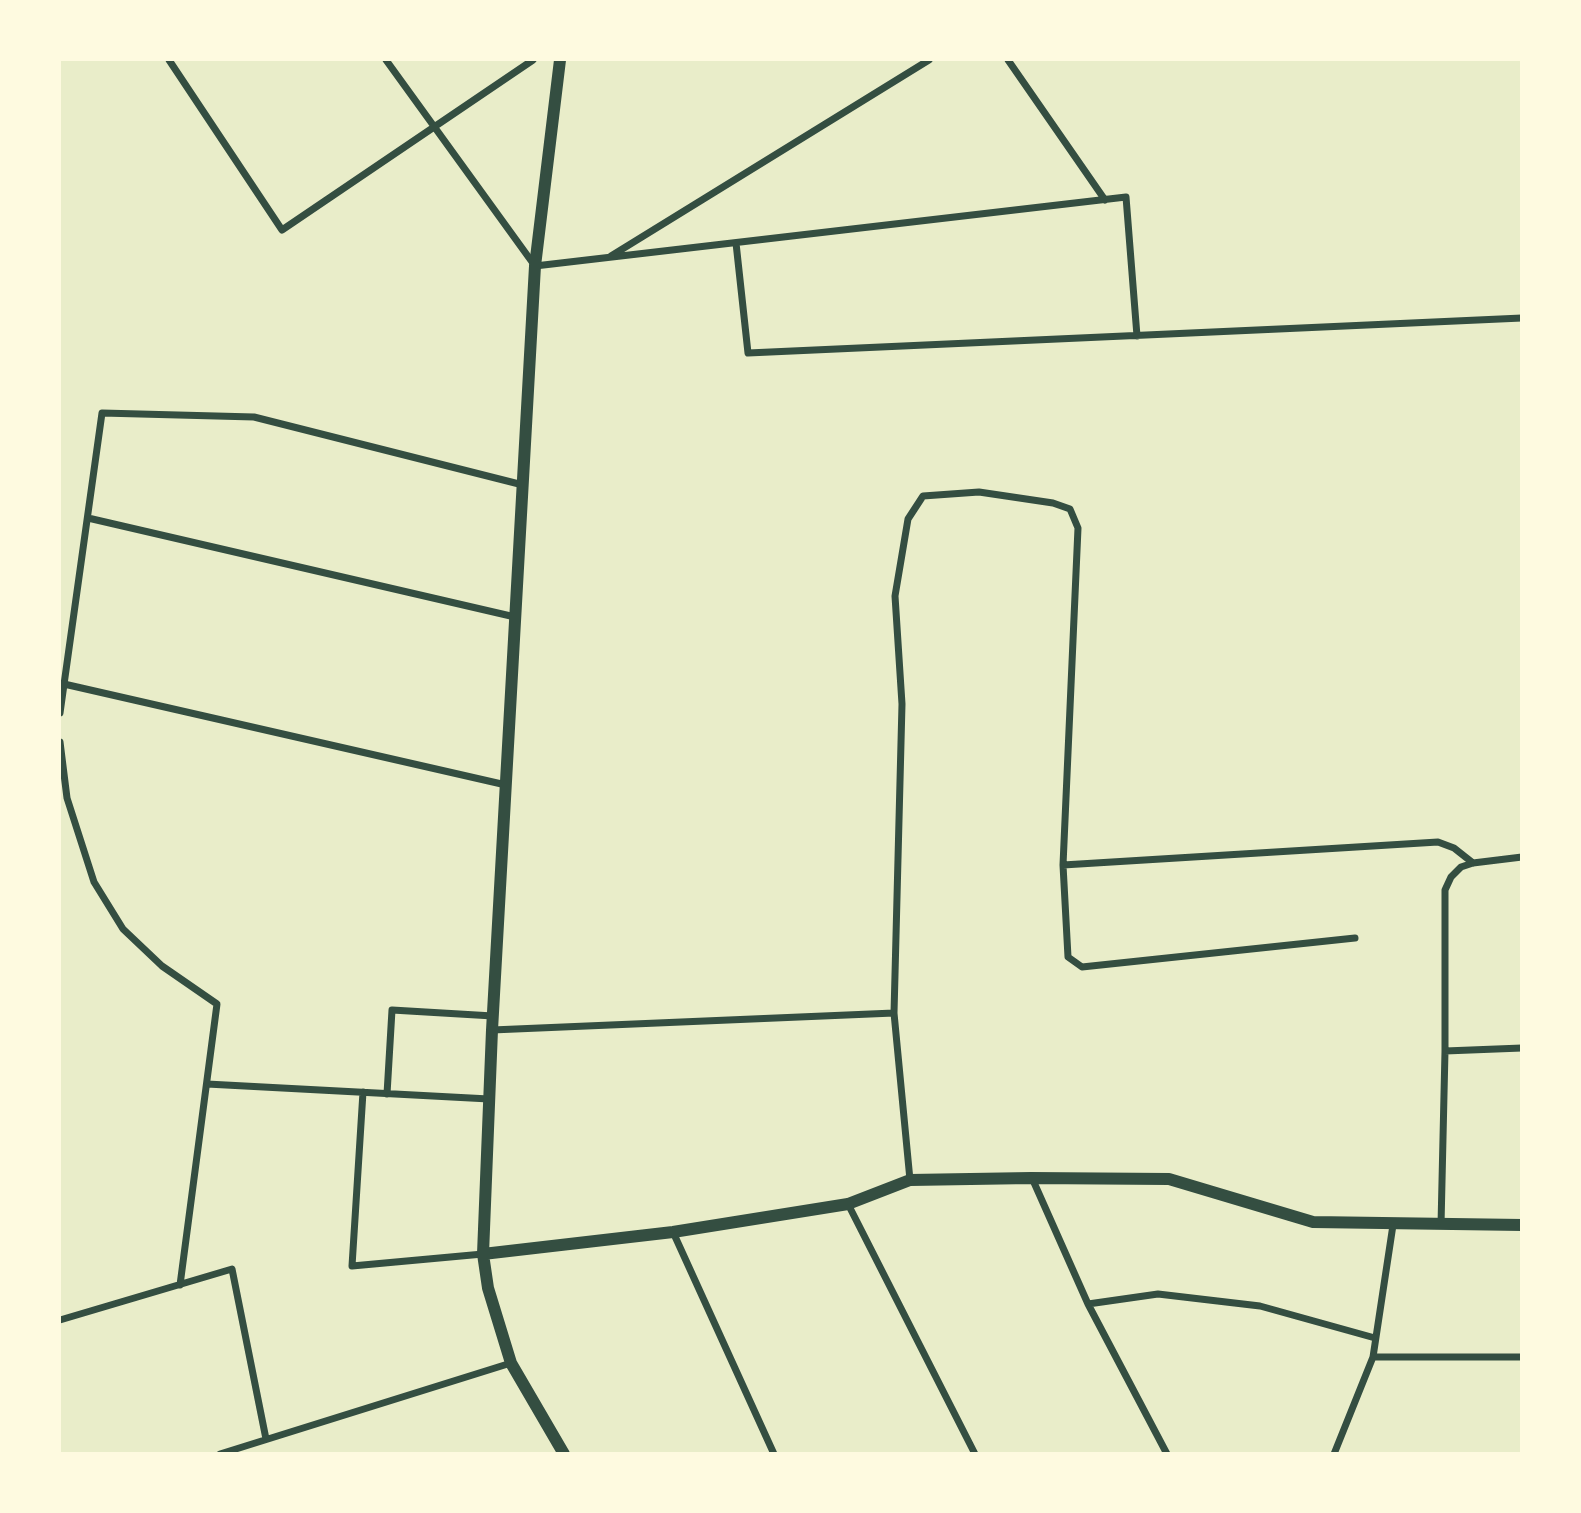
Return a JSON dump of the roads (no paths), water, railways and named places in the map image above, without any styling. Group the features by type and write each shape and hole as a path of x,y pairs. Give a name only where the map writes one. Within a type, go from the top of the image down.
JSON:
{"street":[{"path":"169,60 282,230 533,60"},
{"path":"387,60 535,266"},
{"path":"560,60 535,266 492,1030 483,1254 488,1288 511,1363 564,1454"},
{"path":"609,257 929,60"},
{"path":"1008,60 1105,200"},
{"path":"535,266 1126,197 1137,336"},
{"path":"736,243 748,353 1521,318"},
{"path":"60,713 103,413 254,417 523,485"},
{"path":"910,1180 894,1013 902,704 895,596 908,519 923,496 979,492 1053,503 1070,509 1078,528 1063,865 1068,957 1082,967 1355,938"},
{"path":"88,518 515,617"},
{"path":"64,684 506,785"},
{"path":"60,742 67,798 94,882 123,929 162,966 217,1004 180,1285"},
{"path":"1063,865 1438,842 1454,848 1473,863"},
{"path":"1441,1225 1445,890 1451,877 1461,867 1521,857"},
{"path":"387,1094 392,1010 493,1016"},
{"path":"492,1030 894,1013"},
{"path":"1445,1051 1521,1048"},
{"path":"207,1084 489,1099"},
{"path":"363,1092 352,1266 673,1232 848,1204 910,1180 1170,1179 1313,1222 1521,1225"},
{"path":"1031,1178 1088,1304 1167,1454"},
{"path":"848,1204 975,1454"},
{"path":"1334,1454 1373,1357 1393,1225"},
{"path":"673,1232 774,1454"},
{"path":"60,1320 232,1269 266,1439"},
{"path":"1088,1304 1158,1294 1260,1306 1376,1338"},
{"path":"1373,1357 1521,1357"},
{"path":"220,1454 511,1363"}]}
